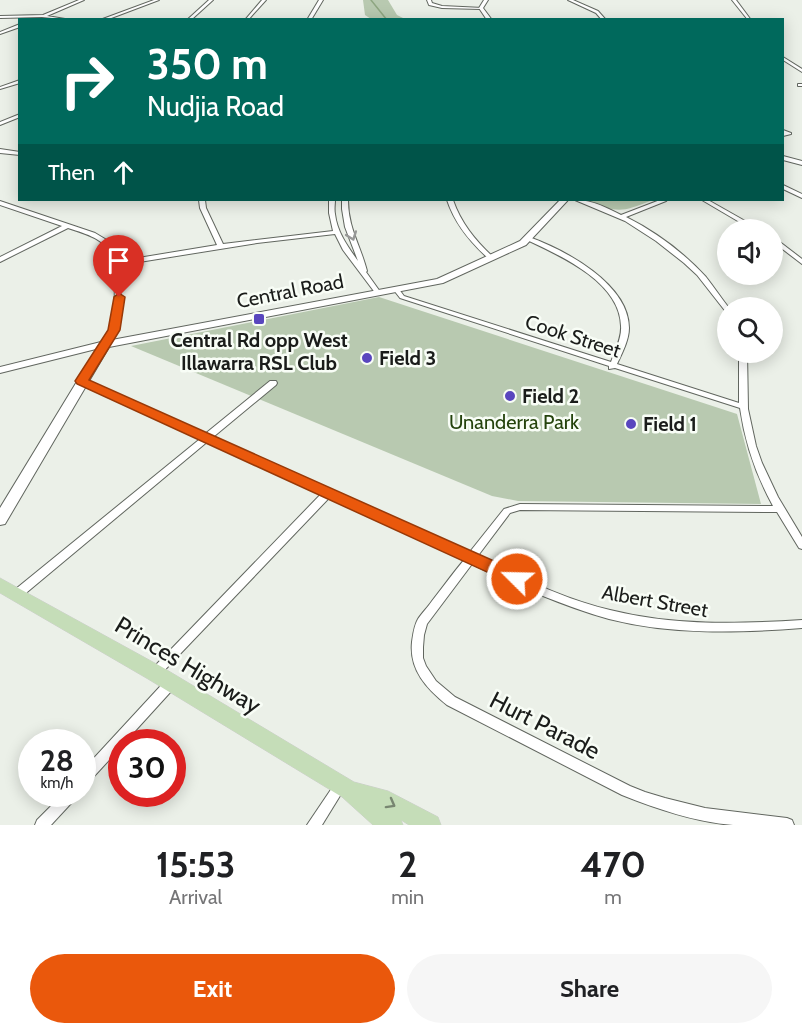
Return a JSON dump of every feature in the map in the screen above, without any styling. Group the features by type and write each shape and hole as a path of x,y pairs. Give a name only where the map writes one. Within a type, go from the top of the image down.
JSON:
{"main road":[{"path":"784,158 802,163"},
{"name":"Central Road","path":"105,344 440,281 529,239 563,201"},
{"path":"0,520 105,344"},
{"name":"Princes Highway","path":"8,590 155,673 345,788 375,814 392,825"},
{"name":"Princes Highway","path":"345,788 381,798 430,825"}],"street":[{"path":"38,18 82,0"},
{"path":"107,18 157,0"},
{"path":"190,18 211,0"},
{"path":"248,18 264,0"},
{"path":"310,18 321,0"},
{"path":"429,0 430,4 442,7 481,8"},
{"path":"481,8 486,0"},
{"path":"570,0 597,12 603,18"},
{"path":"734,0 748,18"},
{"path":"481,8 488,18"},
{"path":"0,16 56,18"},
{"path":"0,33 18,26"},
{"path":"784,59 802,71"},
{"path":"789,69 795,68"},
{"path":"0,88 18,82"},
{"path":"0,117 11,119"},
{"path":"0,124 18,117"},
{"path":"0,151 18,154"},
{"path":"784,187 802,196"},
{"path":"202,201 203,208 221,246"},
{"path":"332,201 337,232 350,258 364,272 378,293"},
{"path":"345,201 350,231 364,272"},
{"path":"450,201 459,222 491,258"},
{"path":"581,201 621,217 662,242 699,274 717,297"},
{"path":"621,217 661,201"},
{"path":"707,201 739,219"},
{"path":"0,203 93,234 108,243 114,251 118,265 117,319 114,330 105,344"},
{"path":"0,260 68,225"},
{"path":"118,265 274,238 337,232"},
{"path":"529,239 584,268 609,289 622,310 625,325 621,348 612,367"},
{"path":"783,247 802,262"},
{"name":"Cook Street","path":"396,289 402,297 612,367 744,407"},
{"name":"Central Road","path":"0,370 105,344"},
{"path":"743,363 744,407 760,470 778,509 802,545"},
{"name":"Albert Street","path":"81,381 328,494 584,606 633,619 718,630 802,624"},
{"path":"8,590 207,438 273,383"},
{"path":"155,673 328,494"},
{"name":"Hurt Parade","path":"778,509 520,507 507,511 422,622 416,654 421,671 432,687 451,701 626,791 681,810 787,825"},
{"path":"96,765 171,683"},
{"path":"314,825 345,788"},
{"path":"42,825 59,807"}],"green space":[{"path":"363,0 388,0 397,15 403,18 370,18 365,15"},
{"path":"588,201 650,201 619,210"},
{"name":"Unanderra Park","path":"379,297 737,414 761,504 518,501 492,496 131,346"}],"waterway":[{"path":"371,0 385,18"}],"place":[{"name":"Central Rd opp West Illawarra RSL Club","path":"259,319"},
{"name":"Field 3","path":"367,358"},
{"name":"Field 2","path":"510,396"},
{"name":"Field 1","path":"631,424"}],"route":[{"path":"119,297 114,330 81,381 517,579"}]}
